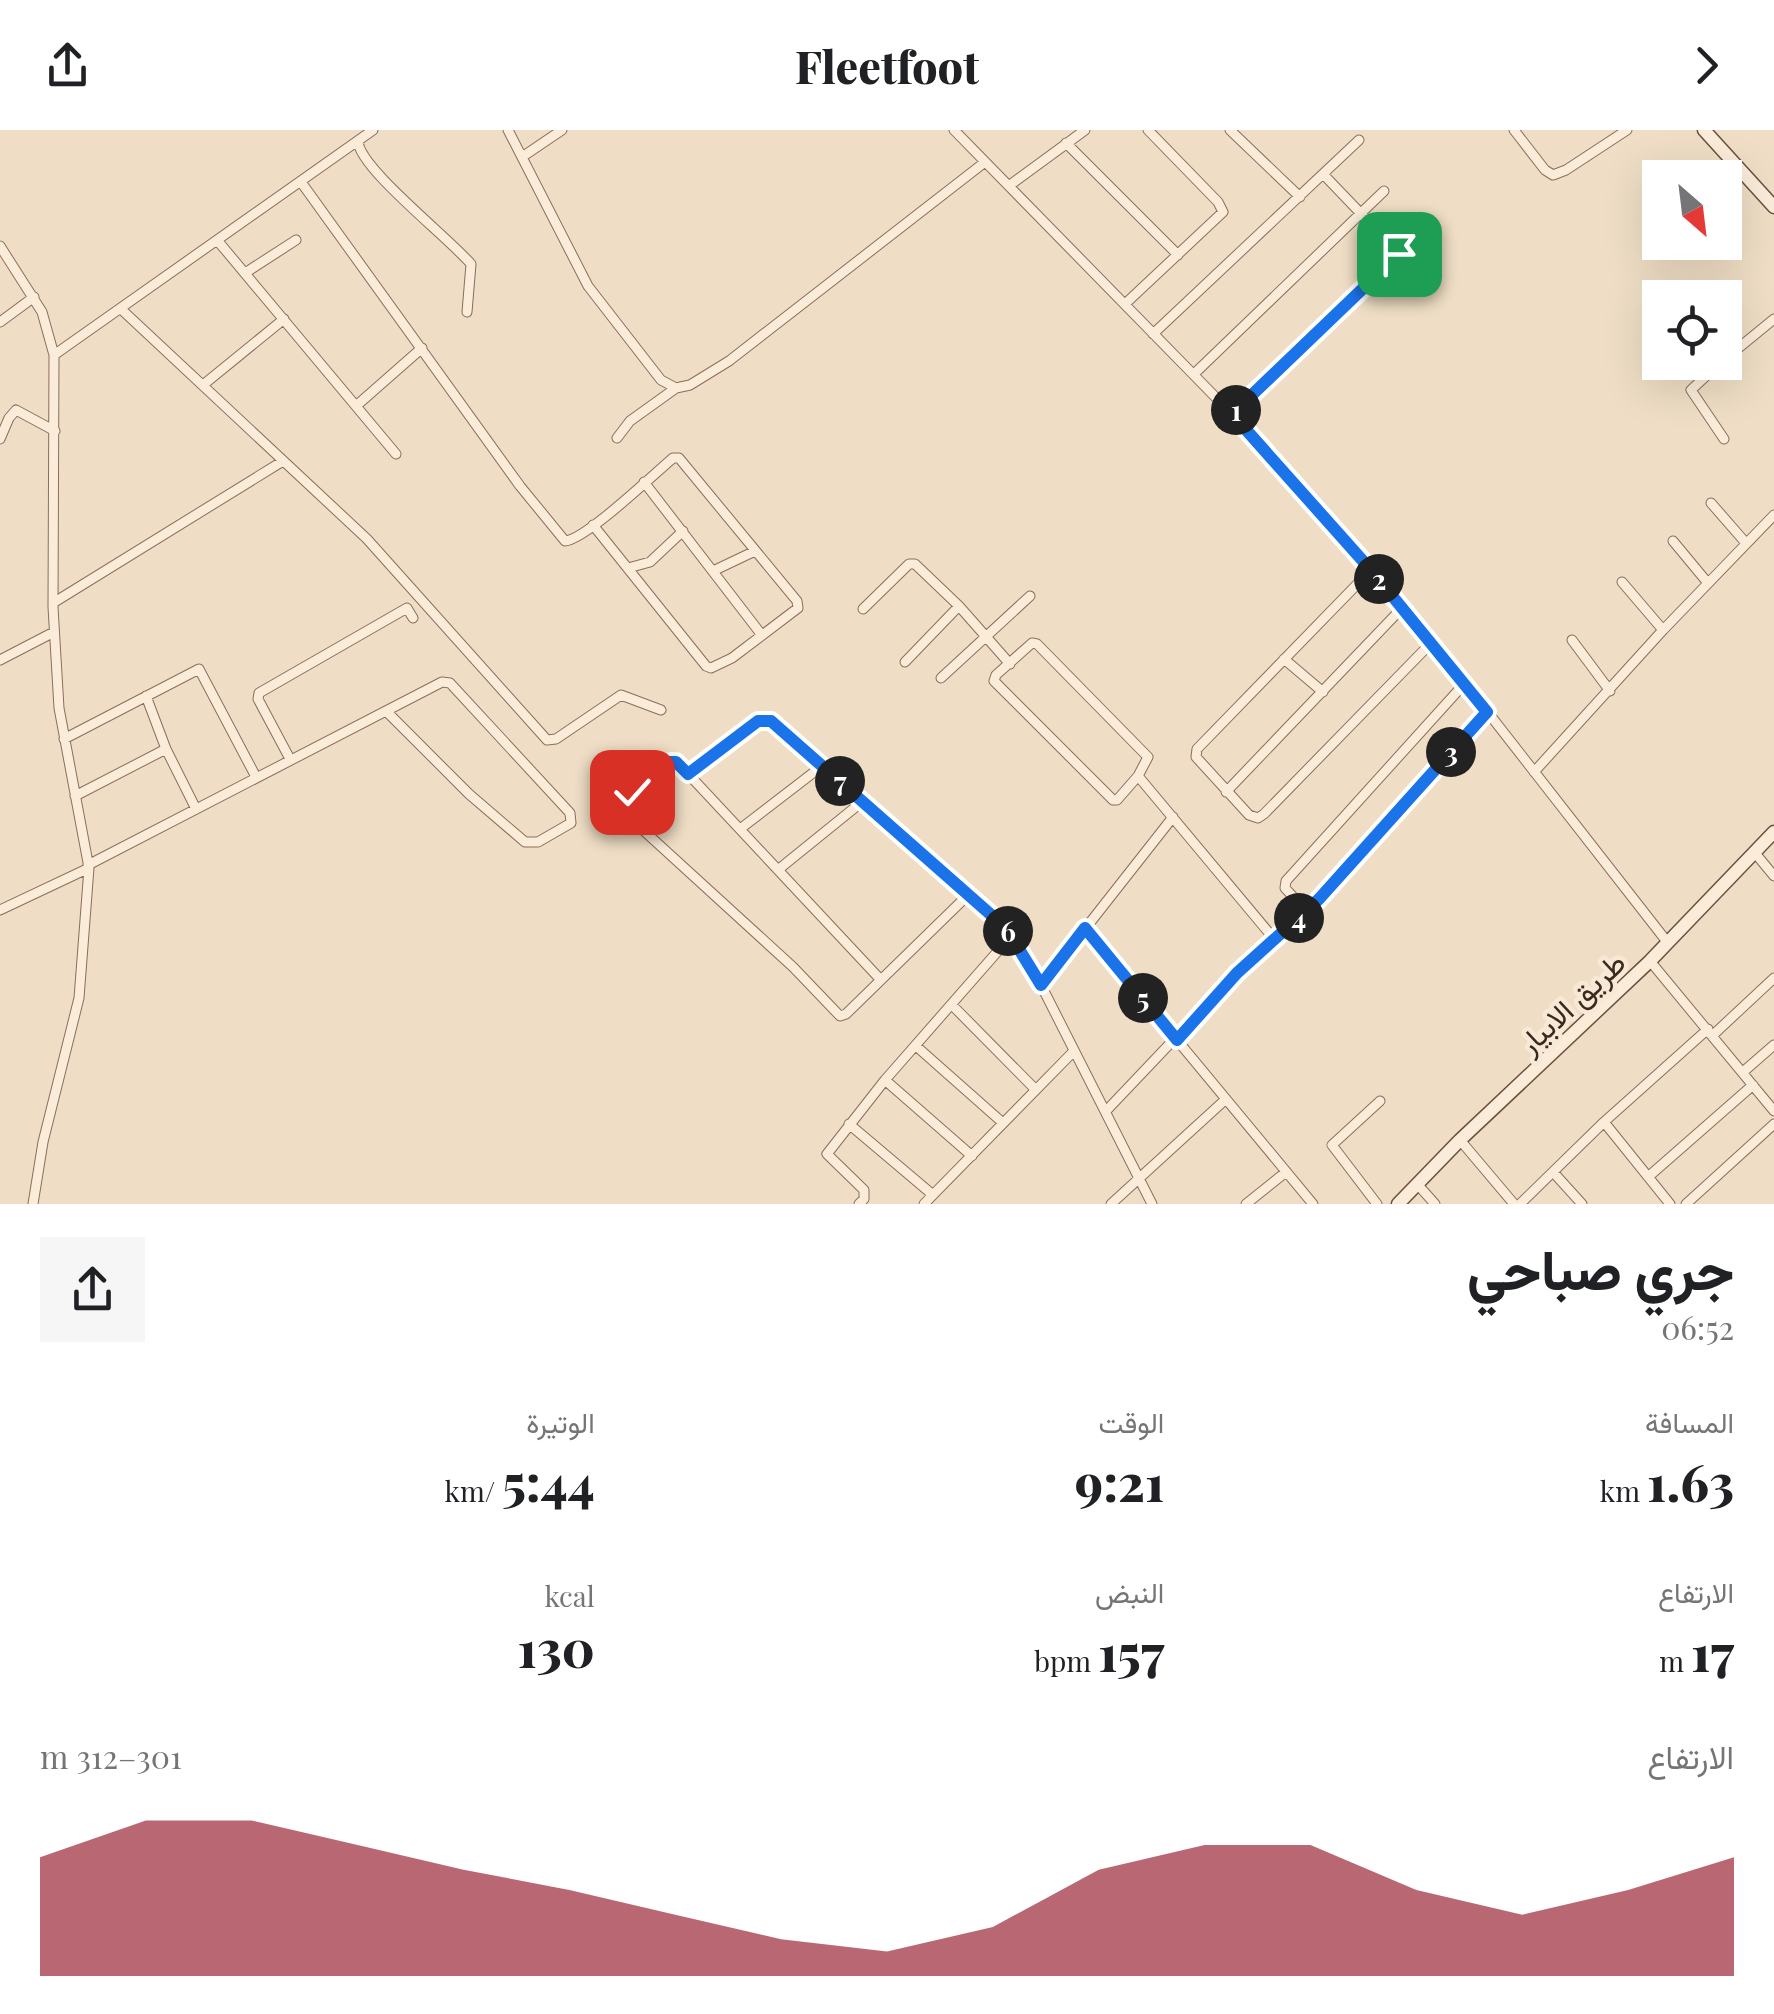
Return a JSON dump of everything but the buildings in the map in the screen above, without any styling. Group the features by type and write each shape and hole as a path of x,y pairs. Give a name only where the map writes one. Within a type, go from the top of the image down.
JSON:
{"main road":[{"path":"1704,130 1771,198"},
{"name":"طريق الابيار","path":"1398,1204 1460,1140 1650,961 1774,832"}],"street":[{"path":"54,354 373,130"},
{"path":"508,130 562,242 604,310 662,380 676,388"},
{"path":"522,157 562,130"},
{"path":"954,130 1232,414 1371,570 1465,682 1668,942"},
{"path":"1010,185 1085,130"},
{"path":"1125,304 1223,212 1218,202 1148,130"},
{"path":"1230,130 1300,197"},
{"path":"1514,130 1553,175 1627,130"},
{"path":"1153,334 1359,140"},
{"path":"358,141 358,150 374,172 468,261 472,269 467,312"},
{"path":"1066,143 1178,256"},
{"path":"618,438 630,421 676,388 690,385 729,360 985,162"},
{"path":"1323,174 1416,271"},
{"path":"302,182 520,486 565,541 579,538 594,525 644,482 673,458 679,458 798,605 732,658 717,667 706,666 594,525"},
{"path":"1194,374 1384,192"},
{"path":"217,240 396,454"},
{"path":"245,273 296,240"},
{"path":"0,246 34,297 54,354 54,632 64,739 88,867 79,998 43,1142 34,1204"},
{"path":"1232,414 1399,254"},
{"path":"0,322 34,297"},
{"path":"122,309 367,539 547,740 556,740 621,695 661,710"},
{"path":"203,385 284,319"},
{"path":"1742,345 1774,319"},
{"path":"356,406 422,348"},
{"path":"1702,380 1691,390 1694,400 1724,438"},
{"path":"0,439 16,410 55,431"},
{"path":"53,603 283,460"},
{"path":"644,482 761,634"},
{"path":"1711,503 1745,542"},
{"path":"1534,772 1745,542 1772,520"},
{"path":"628,568 650,562 684,532"},
{"path":"1674,542 1708,582"},
{"path":"713,571 755,551"},
{"path":"863,609 912,563 960,606 1010,664"},
{"path":"1371,570 1194,753 1226,792 1249,816 1258,818 1264,814 1431,642"},
{"path":"1622,582 1663,630"},
{"path":"941,678 1030,596"},
{"path":"905,662 960,606"},
{"path":"290,759 258,699 259,693 407,608 413,618"},
{"path":"1226,792 1402,608"},
{"path":"0,660 54,632"},
{"path":"1572,640 1610,690"},
{"path":"1037,644 1148,757 1138,776 1121,797 1113,800 996,686 995,677 1028,646 1037,644"},
{"path":"1284,659 1323,692"},
{"path":"64,739 189,672 202,671 256,777"},
{"path":"0,910 442,682 450,683 570,813 570,822 538,842 525,842 386,711"},
{"path":"1307,912 1286,888 1286,881 1465,682"},
{"path":"146,696 166,749 196,809"},
{"path":"1106,1111 1237,973 1307,912 1487,712"},
{"path":"688,774 746,730 766,720 969,894 1012,935 1152,1204"},
{"path":"75,796 166,749"},
{"path":"880,979 676,762 670,762 619,804 620,810 793,967 840,1016 846,1014 969,894"},
{"path":"740,829 822,766"},
{"path":"1138,776 1274,940"},
{"path":"779,869 863,801"},
{"path":"1041,985 1174,817"},
{"path":"1755,853 1774,876"},
{"path":"1085,928 1313,1204"},
{"path":"859,1204 864,1199 864,1190 827,1154 885,1080 1012,935"},
{"path":"1650,961 1774,1111"},
{"path":"1460,1140 1517,1204 1604,1122 1774,978"},
{"path":"952,1005 1036,1090"},
{"path":"1743,1072 1774,1045"},
{"path":"916,1046 1003,1123"},
{"path":"924,1204 1073,1052"},
{"path":"885,1080 972,1156"},
{"path":"1648,1178 1754,1085"},
{"path":"1111,1204 1226,1099"},
{"path":"1377,1204 1332,1145 1380,1101"},
{"path":"1604,1122 1670,1204"},
{"path":"849,1124 933,1195"},
{"path":"1686,1204 1774,1124"},
{"path":"1246,1204 1286,1172"},
{"path":"1553,1172 1582,1204"},
{"path":"1418,1185 1436,1204"}],"route":[{"path":"632,792 670,762 676,762 688,774 758,721 771,721 1006,928 1041,985 1085,928 1177,1040 1237,973 1307,912 1346,871 1487,712 1371,570 1232,414 1399,254"}]}
